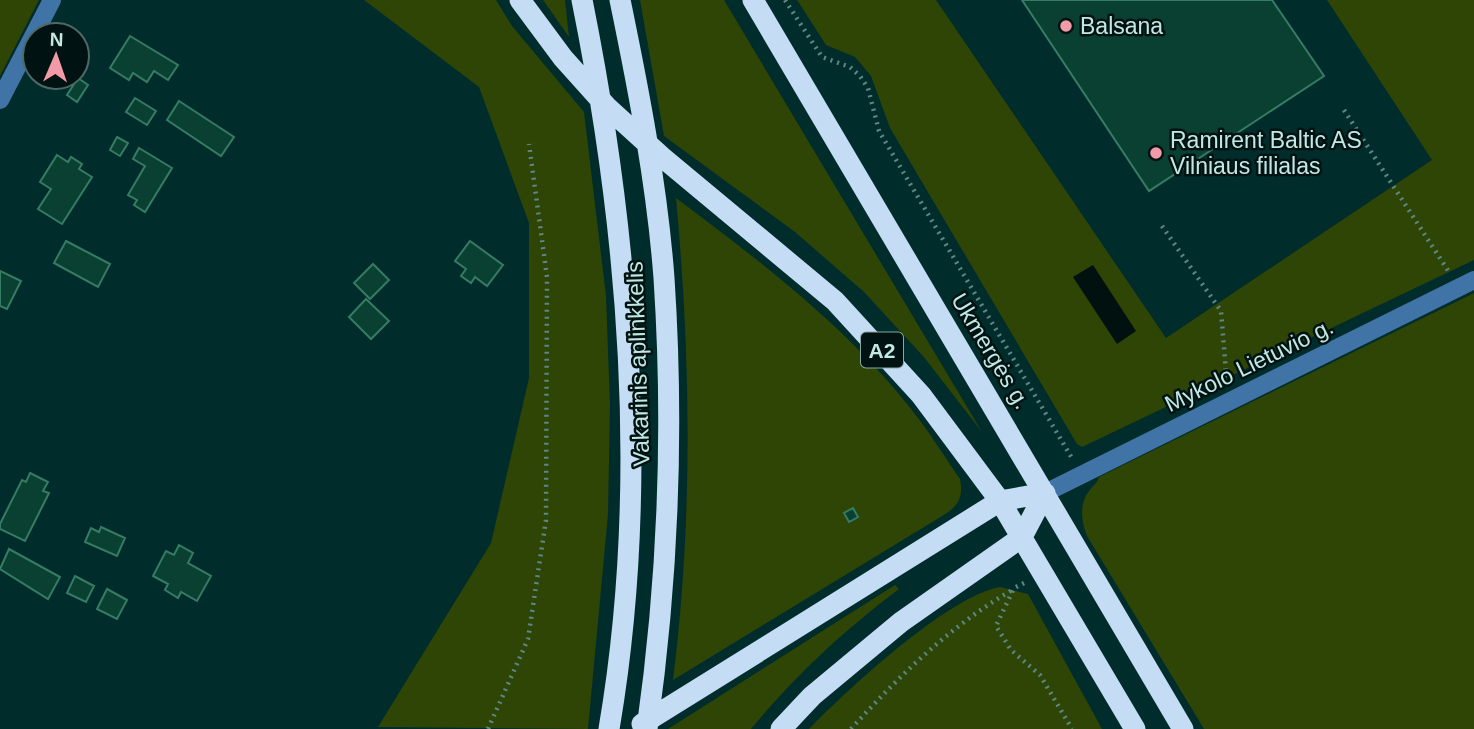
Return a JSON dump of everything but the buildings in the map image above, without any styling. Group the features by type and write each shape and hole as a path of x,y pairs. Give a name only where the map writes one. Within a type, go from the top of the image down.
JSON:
{"highway":[{"name":"A2","path":"520,0 563,58 607,107 662,157 835,301 921,396 1000,501 1135,729"},
{"name":"Vakarinis aplinkkelis","path":"582,0 609,142 628,342 630,488 624,604 609,729"},
{"name":"Vakarinis aplinkkelis","path":"620,0 654,193 664,276 668,372 664,572 647,729"},
{"name":"Ukmergės g.","path":"753,0 1045,493 1076,552 1183,729"},
{"path":"635,729 717,675 1000,501 1045,493"},
{"path":"781,729 812,696 901,622 1022,537 1045,493"}],"street":[{"path":"0,100 52,0"},
{"name":"Mykolo Lietuvio g.","path":"1045,493 1467,284"}],"path":[{"path":"785,0 822,57 850,67 860,75 867,88 879,131 1082,475"},
{"path":"1344,110 1467,284"},
{"path":"488,729 528,639 546,520 547,277 529,144"},
{"path":"1162,226 1221,311 1229,402"},
{"path":"850,729 905,670 989,603 1014,589"},
{"path":"1006,602 996,626 1011,650 1040,675 1072,729"}],"green space":[{"path":"0,0 39,0 28,21 21,21 21,35 0,76"},
{"path":"364,0 496,0 512,26 584,112 606,296 610,406 608,514 588,729 378,727 491,543 529,378 529,223 479,87"},
{"path":"543,0 565,0 569,37"},
{"path":"640,0 724,0 982,432 923,356 864,292 795,232 664,136"},
{"path":"797,0 936,0 1166,338 1432,160 1327,0 1474,0 1474,260 1082,447 1077,444 890,128 871,76 855,57 826,45"},
{"path":"676,198 801,296 859,350 924,426 960,479 961,490 958,503 947,513 673,680 684,560 688,439 685,319"},
{"path":"1474,293 1474,729 1204,729 1087,536 1082,513 1090,489 1099,477"},
{"path":"895,585 899,589 821,654 751,729 668,729"},
{"path":"1000,587 1028,594 1102,729 809,729 872,669 927,626 978,594"}],"shaded area":[{"path":"1093,265 1136,331 1117,344 1073,277"}],"place":[{"name":"Balsana","path":"1066,26"},
{"name":"Ramirent Baltic AS Vilniaus filialas","path":"1156,153"}]}
